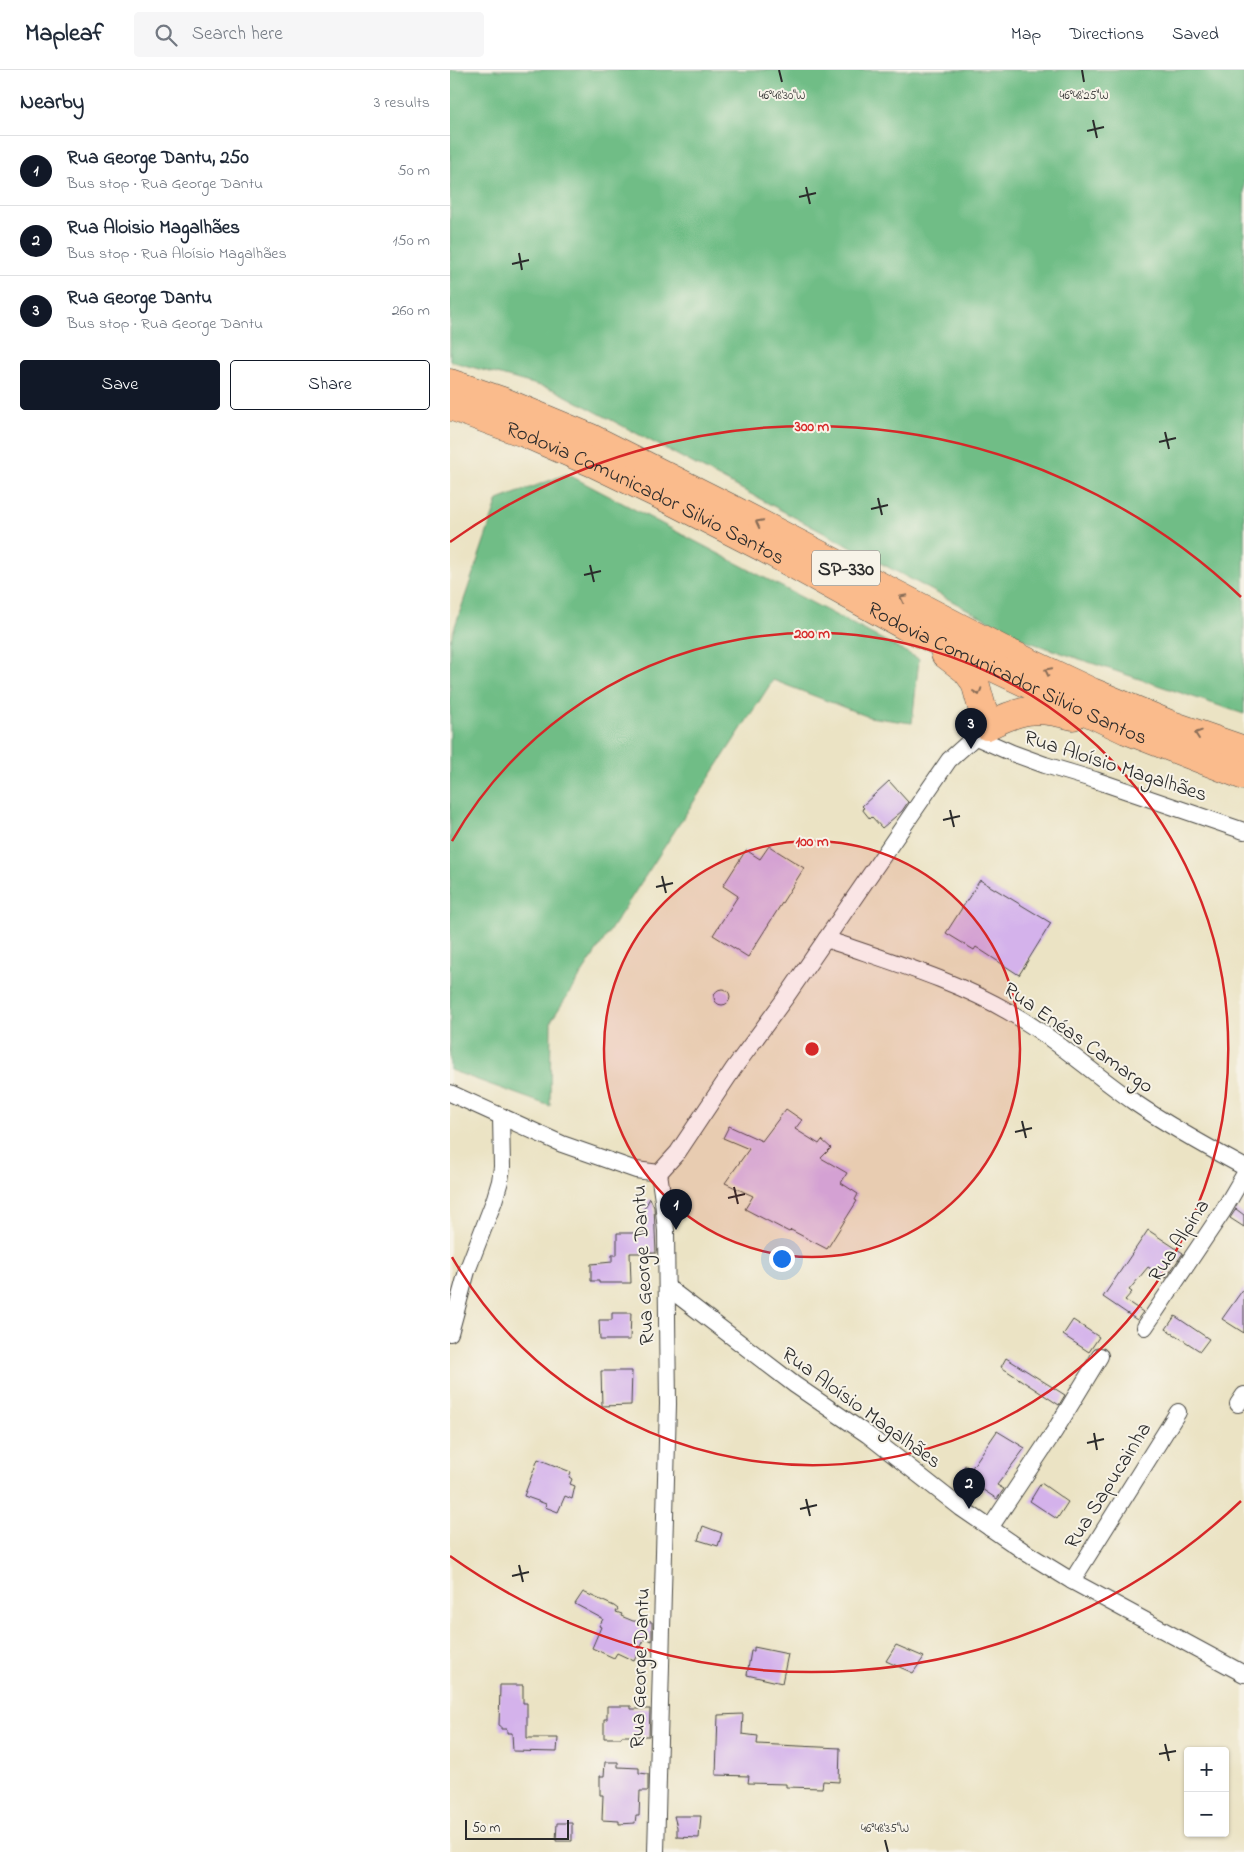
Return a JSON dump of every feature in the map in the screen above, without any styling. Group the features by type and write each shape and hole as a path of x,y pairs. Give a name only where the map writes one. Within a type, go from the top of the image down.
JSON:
{"highway":[{"name":"Rodovia Comunicador Silvio Santos","path":"450,383 502,401 590,438 728,507 1003,650 1092,692 1169,724 1244,750"},
{"name":"Rodovia Comunicador Silvio Santos","path":"450,406 524,433 674,502 760,546 904,626 1126,730 1244,776"},
{"path":"904,626 966,670 975,682 978,691 982,731 1009,715 1026,710 1052,710 1126,730"}],"street":[{"name":"Rua Aloísio Magalhães","path":"982,731 1012,753 1244,831"},
{"name":"Rua George Dantu","path":"656,1852 668,1404 666,1231 659,1174 678,1152 734,1068 878,866 948,760 982,731"},
{"name":"Rua Enéas Camargo","path":"826,939 946,981 981,996 1014,1014 1048,1037 1134,1102 1244,1167"},
{"path":"450,1093 582,1151 636,1170 659,1174"},
{"path":"450,1333 467,1272 500,1181 502,1167 501,1116"},
{"name":"Rua Alpina","path":"1145,1327 1223,1211 1244,1175"},
{"name":"Rua Aloísio Magalhães","path":"667,1287 795,1385 868,1435 961,1508 990,1528 1072,1581 1244,1674"},
{"path":"990,1528 1054,1432 1096,1362"},
{"name":"Rua Sapucainha","path":"1072,1581 1178,1412"}],"green space":[{"path":"450,70 1244,70 1244,714 1029,642 555,390 450,361"},
{"path":"567,474 919,659 912,723 869,717 773,680 551,1021 550,1106 450,1070 450,641 498,500"}],"building":[{"path":"889,781 908,802 902,811 882,828 872,817 870,819 862,809 864,808 862,806"},
{"path":"769,846 804,868 748,957 713,935 738,896 723,886 746,850 760,859"},
{"path":"980,880 1051,923 1019,975 976,947 974,950 946,933"},
{"path":"722,989 728,991 730,997 728,1003 722,1005 716,1003 714,997 716,991"},
{"path":"786,1109 802,1120 795,1129 819,1144 822,1140 831,1148 821,1158 847,1173 841,1183 858,1194 855,1200 857,1201 827,1249 745,1209 753,1196 725,1183 749,1149 723,1138 729,1126 762,1141"},
{"path":"650,1198 654,1207 656,1253 630,1253 631,1283 599,1283 599,1281 591,1281 591,1264 612,1262 612,1255 617,1255 617,1233 644,1233 644,1209"},
{"path":"1236,1209 1244,1215 1244,1227 1230,1218"},
{"path":"1148,1230 1183,1253 1166,1278 1148,1267 1129,1290 1132,1292 1125,1300 1143,1312 1137,1320 1103,1297"},
{"path":"1244,1288 1244,1333 1222,1319"},
{"path":"612,1313 631,1313 630,1340 600,1340 599,1320 612,1320"},
{"path":"1175,1316 1209,1339 1200,1351 1166,1329"},
{"path":"1073,1320 1099,1337 1089,1352 1063,1335"},
{"path":"1006,1358 1065,1395 1059,1405 1001,1367"},
{"path":"601,1371 632,1371 631,1405 602,1406"},
{"path":"997,1431 1025,1448 997,1485 1004,1489 997,1499 959,1474 965,1465 971,1469"},
{"path":"538,1459 571,1472 569,1477 572,1479 570,1484 575,1486 572,1499 565,1496 558,1512 545,1507 546,1504 524,1496"},
{"path":"1041,1483 1068,1502 1057,1519 1030,1501"},
{"path":"703,1526 722,1533 718,1546 698,1540"},
{"path":"583,1592 614,1606 618,1609 616,1612 622,1614 621,1616 633,1621 652,1622 652,1641 645,1638 634,1661 617,1653 614,1658 592,1648 603,1619 575,1604"},
{"path":"896,1645 924,1657 913,1673 886,1661"},
{"path":"754,1647 788,1654 782,1683 747,1675 751,1651 754,1651"},
{"path":"500,1685 523,1685 523,1703 527,1703 527,1738 558,1738 557,1752 513,1751 512,1733 507,1733 507,1729 501,1729 501,1726 499,1726"},
{"path":"607,1706 631,1706 631,1709 650,1709 649,1736 604,1738 604,1719 607,1719"},
{"path":"743,1714 742,1734 758,1736 757,1744 840,1748 839,1782 823,1781 822,1788 786,1787 786,1784 748,1783 749,1776 716,1775 718,1715"},
{"path":"605,1762 618,1762 618,1767 639,1768 639,1773 648,1774 648,1791 640,1791 639,1816 636,1816 635,1823 619,1824 619,1821 602,1820 603,1795 600,1795 600,1776 604,1776"},
{"path":"674,1816 701,1816 699,1838 677,1837"},
{"path":"557,1823 572,1823 572,1841 556,1841"}],"place":[{"name":"Rua George Dantu","path":"971,749"},
{"name":"Rua George Dantu, 250","path":"676,1230"},
{"name":"Rua Aloisio Magalhães","path":"969,1509"}]}
